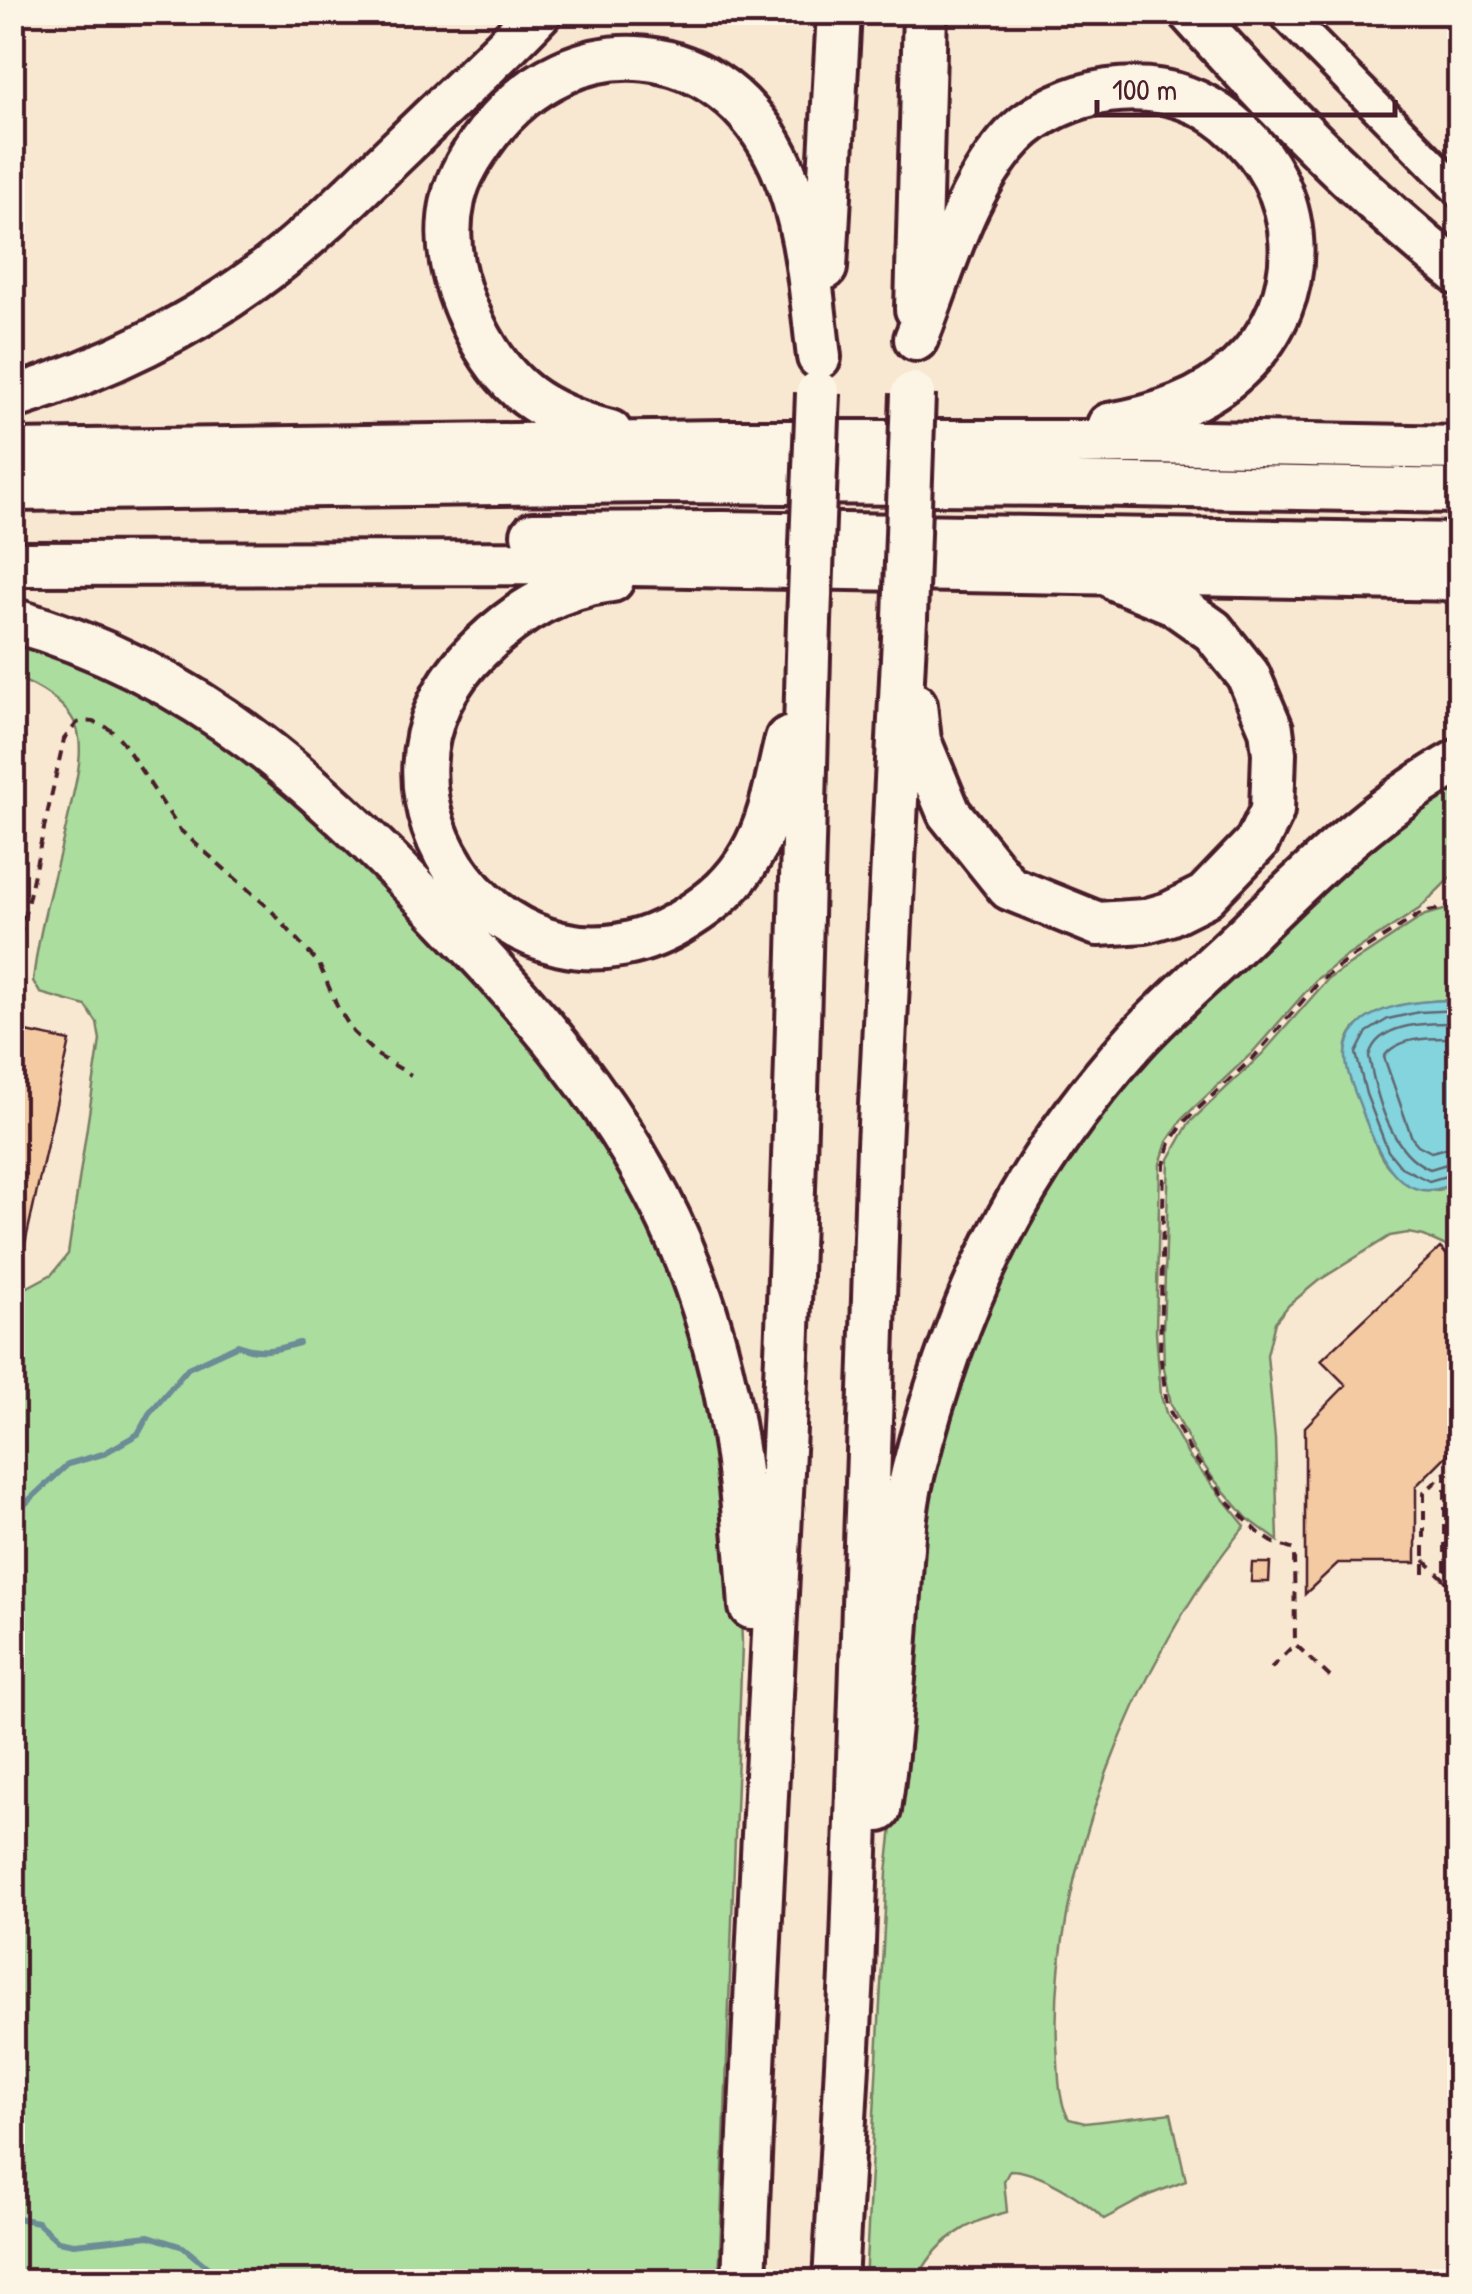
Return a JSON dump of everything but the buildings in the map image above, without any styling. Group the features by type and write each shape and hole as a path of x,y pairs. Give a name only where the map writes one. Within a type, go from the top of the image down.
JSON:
{"highway":[{"path":"12,398 73,377 152,340 206,312 270,268 540,12"},
{"path":"744,2282 782,1471 818,375 838,12"},
{"path":"835,2282 848,2034 879,1145 905,618 925,12"},
{"path":"1190,12 1360,190 1460,274"},
{"path":"648,443 567,420 524,394 483,344 452,270 449,227 460,178 510,107 570,68 615,58 670,61 726,91 742,106 772,148 796,204 818,375"},
{"path":"916,339 969,204 1003,148 1030,122 1081,97 1136,88 1189,99 1219,114 1245,136 1283,197 1293,250 1278,314 1250,355 1206,393 1158,416 1010,442"},
{"path":"12,452 1010,442 1460,448"},
{"path":"12,489 654,481 1460,492"},
{"path":"12,534 723,533 1460,544"},
{"path":"12,564 722,566 1460,579"},
{"path":"722,566 584,584 561,591 533,604 500,628 456,675 432,727 425,761 425,796 431,823 448,860 474,894 514,926 540,937 586,946 648,938 672,928 715,900 741,871 770,814 808,663"},
{"path":"905,618 919,740 949,813 1009,888 1098,924 1145,921 1206,896 1257,842 1274,802 1270,729 1256,690 1238,660 1202,621 1172,602 1122,581 1064,572"},
{"path":"12,620 85,645 153,676 279,758 392,861 510,986 549,1030 624,1135 662,1204 690,1268 726,1382 734,1423 755,1662 762,1853"},
{"path":"848,2034 890,1732 902,1548 912,1475 959,1326 992,1246 1058,1135 1137,1039 1323,858 1372,818 1460,760"}],"street":[{"path":"1283,12 1460,192"}],"path":[{"path":"12,972 62,745 71,727 92,721 114,732 180,830 268,908 318,964 353,1032 377,1055 412,1075"},
{"path":"1330,1676 1296,1644 1294,1550 1260,1534 1223,1496 1186,1445 1167,1406 1160,1352 1162,1179 1167,1150 1193,1112 1254,1056 1325,976 1423,912 1460,905"},
{"path":"1424,1574 1424,1492 1445,1473 1446,1580"},
{"path":"1424,1560 1460,1594"},
{"path":"1271,1668 1296,1644"}],"green space":[{"path":"13,632 124,676 308,796 600,1118 699,1326 740,1577 742,1644 719,2281 13,2281 13,1295 52,1274 68,1254 100,1040 97,1023 86,1006 40,993 33,981 80,750 77,729 67,711 41,690 13,677"},
{"path":"1459,770 1459,869 1419,909 1317,979 1251,1054 1183,1118 1167,1142 1160,1164 1156,1332 1161,1396 1188,1455 1245,1526 1206,1578 1169,1638 1136,1702 1108,1770 1084,1841 1068,1911 1058,1979 1057,2045 1060,2093 1069,2119 1085,2123 1171,2113 1186,2181 1104,2219 1060,2187 1010,2170 1004,2181 1007,2212 978,2221 953,2236 932,2255 917,2281 865,2282 887,1873 927,1501 947,1405 1032,1202 1172,1021"},
{"path":"1459,909 1459,1000 1408,1004 1372,1016 1358,1025 1349,1038 1346,1055 1379,1152 1393,1171 1437,1191 1459,1180 1459,1252 1424,1236 1390,1236 1318,1281 1275,1322 1267,1355 1275,1439 1278,1541 1247,1518 1212,1477 1171,1404 1163,1332 1169,1159 1189,1123 1262,1054 1328,979 1425,915"}],"water":[{"path":"1459,1000 1459,1179 1439,1189 1422,1190 1407,1185 1384,1159 1354,1089 1346,1056 1350,1038 1372,1015 1407,1004"}],"waterway":[{"path":"12,1516 68,1464 103,1454 138,1434 149,1414 188,1368 238,1345 261,1350 299,1343"},
{"path":"12,2217 37,2222 58,2241 74,2244 149,2236 183,2247 225,2282"}]}
